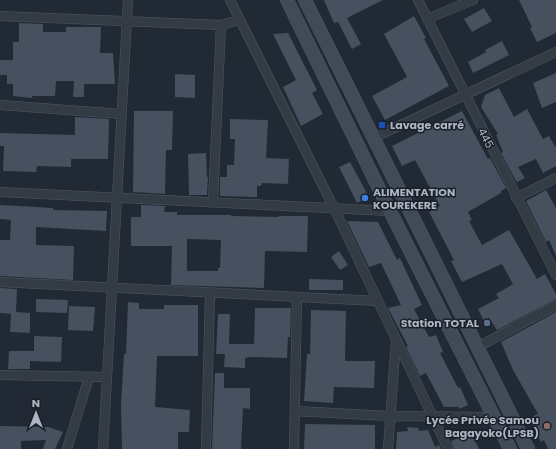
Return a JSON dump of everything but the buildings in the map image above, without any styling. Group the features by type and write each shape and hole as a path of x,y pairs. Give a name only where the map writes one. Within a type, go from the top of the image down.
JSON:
{"main road":[{"path":"287,0 390,211 510,449"},
{"path":"305,0 528,449"}],"street":[{"path":"103,449 128,0"},
{"path":"230,0 334,208 448,449"},
{"name":"445","path":"418,0 516,198 556,275"},
{"path":"427,19 472,0"},
{"path":"0,16 221,25 239,20"},
{"path":"213,202 221,25"},
{"path":"373,138 556,52"},
{"path":"0,105 121,114"},
{"path":"516,198 556,178"},
{"path":"0,192 390,211"},
{"path":"0,282 378,301"},
{"path":"206,449 210,293"},
{"path":"294,449 297,297"},
{"path":"478,347 556,305"},
{"path":"388,449 389,416 396,338"},
{"path":"0,375 106,377"},
{"path":"67,449 89,377"},
{"path":"295,411 389,416 494,417"}],"place":[{"name":"Lavage carré","path":"382,125"},
{"name":"ALIMENTATION KOUREKERE","path":"365,198"},
{"name":"Station TOTAL","path":"487,323"},
{"name":"Lycée Privée Samou Bagayoko(LPSB)","path":"547,426"}]}
